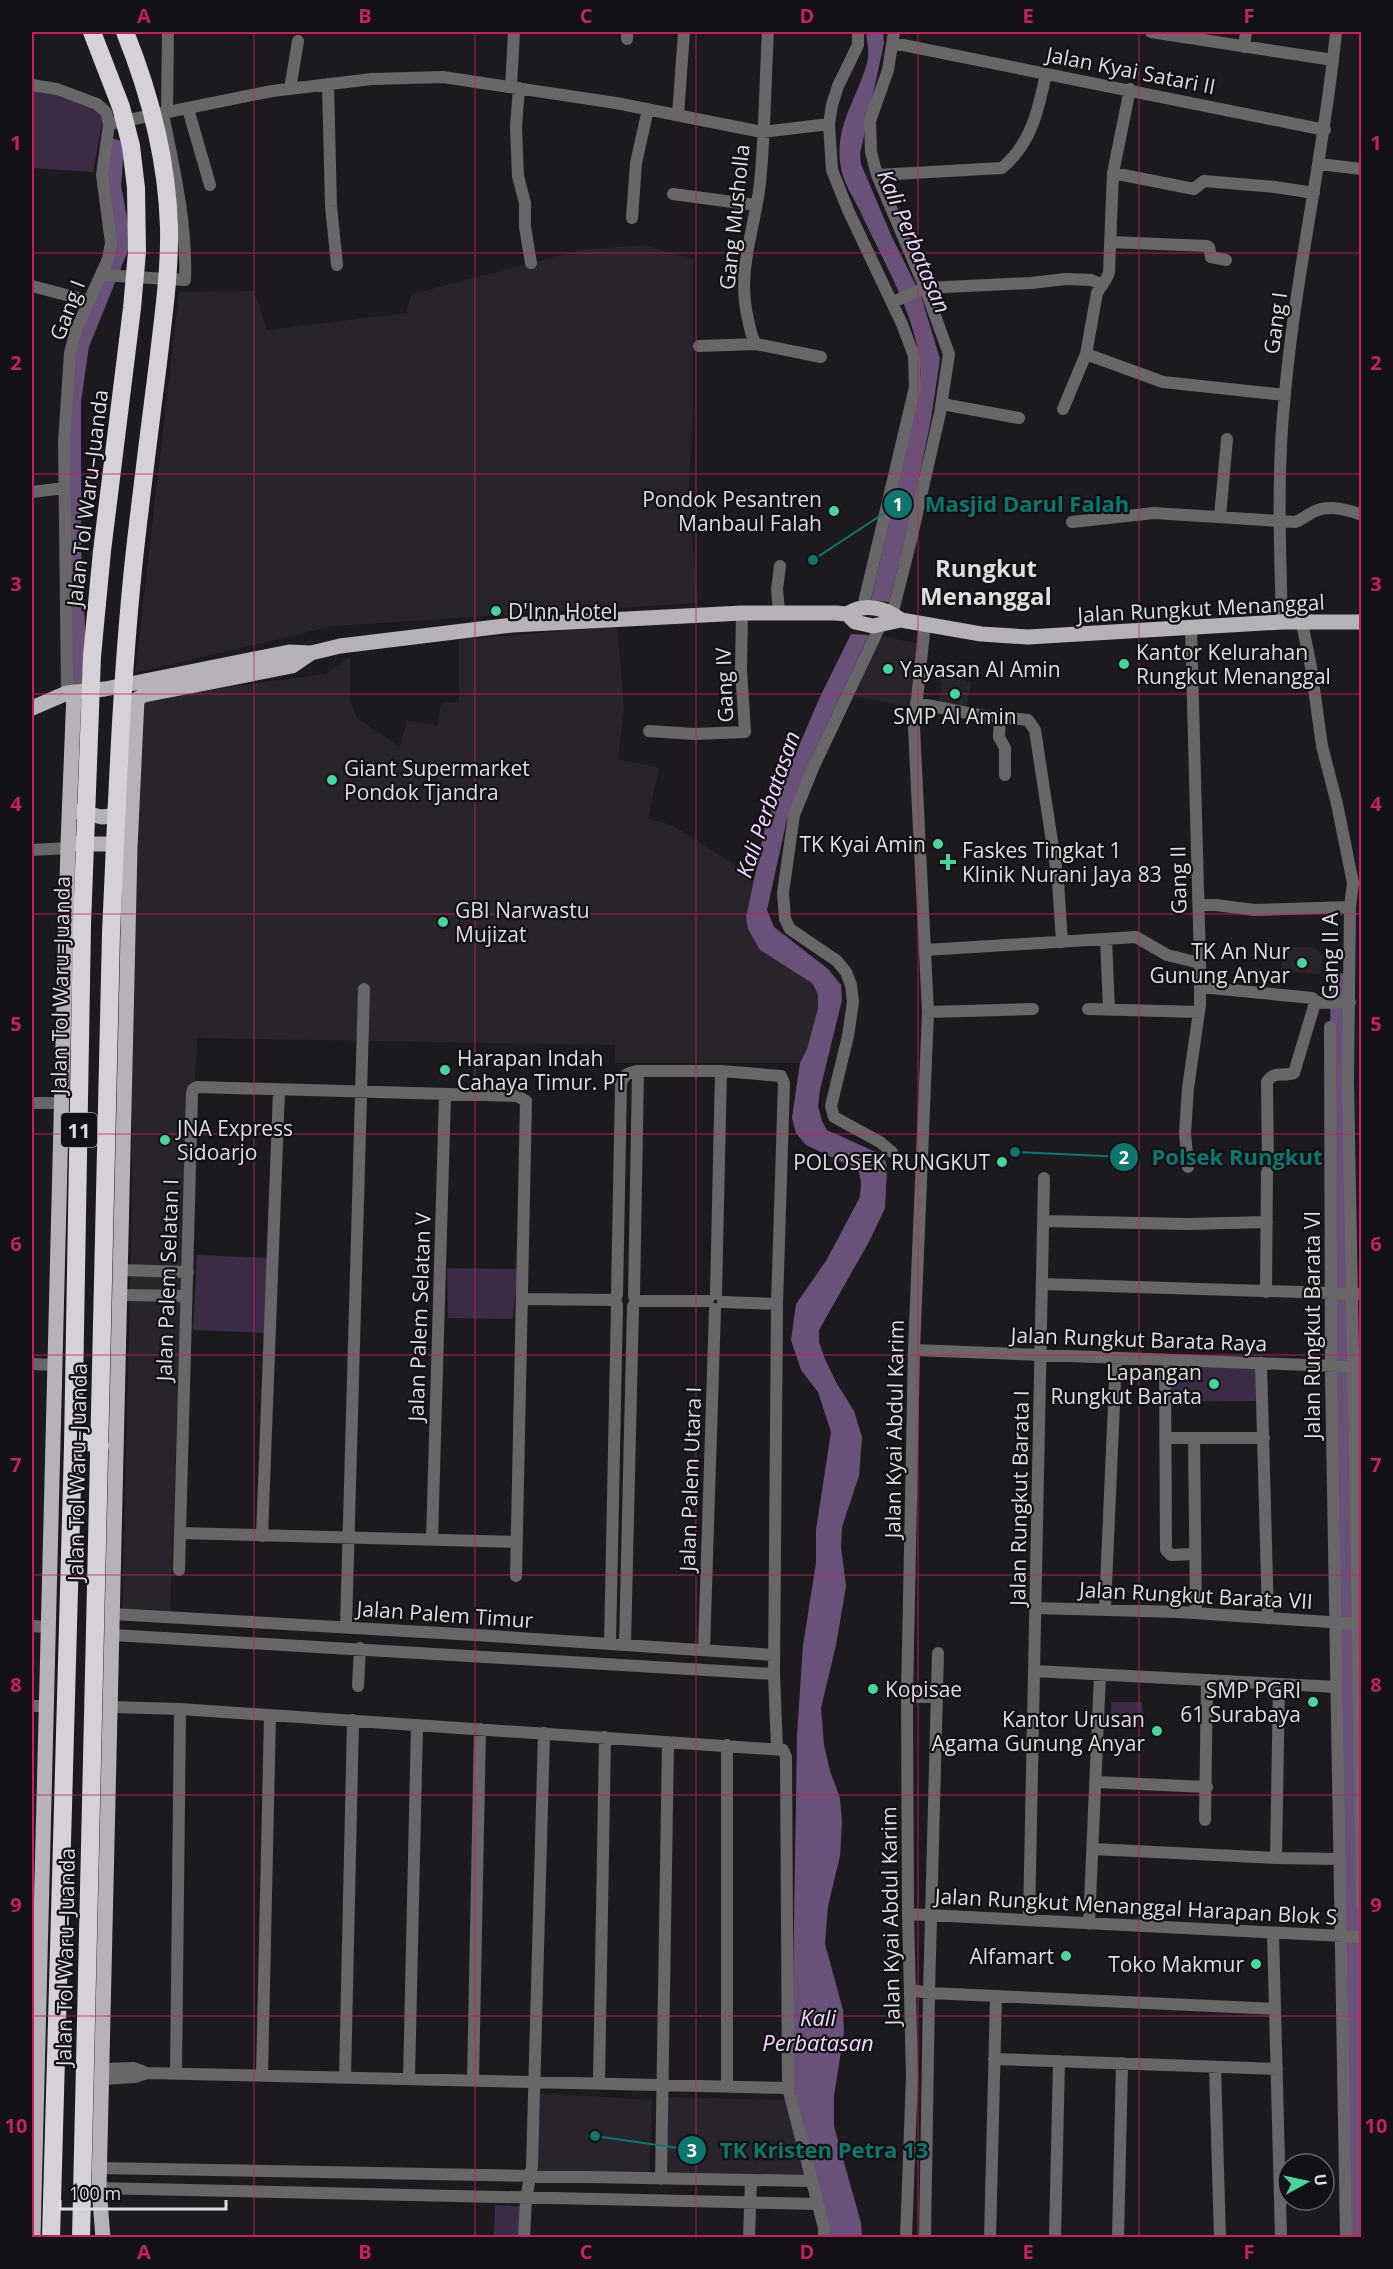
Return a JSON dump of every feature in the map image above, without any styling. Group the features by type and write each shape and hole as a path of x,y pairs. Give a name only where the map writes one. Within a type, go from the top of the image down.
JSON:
{"highway":[{"name":"Jalan Tol Waru–Juanda","path":"51,2238 74,1446 82,937 92,656 102,551 132,308 136,252 136,188 131,146 121,107 92,32"},
{"name":"Jalan Tol Waru–Juanda","path":"83,2238 82,2199 111,933 119,741 135,550 163,324 169,256 168,208 162,154 146,88 125,32"},
{"path":"74,1425 87,1429 101,1427"},
{"path":"74,1446 87,1441 100,1446"}],"main road":[{"path":"32,708 71,693 105,689 289,652 311,653 340,646 512,625 779,612 847,614 879,618"},
{"name":"Jalan Rungkut Menanggal","path":"879,618 925,623 981,634 1028,637 1282,622 1362,622"},
{"path":"137,699 144,695 292,666 311,653"},
{"path":"105,689 113,694 137,699"},
{"path":"33,2238 39,1706 48,1627 63,1103 71,693"},
{"path":"103,2238 99,2168 112,1707 130,846 137,699"},
{"path":"70,809 102,817 131,813"},
{"path":"68,846 130,846"}],"street":[{"path":"104,276 185,280 184,225 165,113 168,32"},
{"path":"514,32 518,176 525,203 525,227 531,263"},
{"path":"678,115 684,32"},
{"name":"Gang Musholla","path":"756,345 747,318 743,291 744,261 760,184 768,32"},
{"path":"858,32 858,45 838,86 832,105 829,147 837,184 896,301 914,356 915,387 879,618"},
{"path":"1150,32 1333,60"},
{"path":"1244,47 1246,32"},
{"name":"Gang I","path":"1282,622 1281,459 1285,395 1336,32"},
{"path":"892,1152 880,1142 834,1117 831,1106 849,1036 853,1002 851,985 846,972 837,961 790,929 785,919 783,893 794,815 879,618 942,404 948,350 876,176 871,152 870,121 888,70 894,37"},
{"name":"Jalan Kyai Satari II","path":"894,37 1046,74 1130,89 1324,130"},
{"path":"290,88 298,41"},
{"path":"876,176 1002,168 1019,150 1034,123 1046,74"},
{"path":"32,85 57,89 97,104 106,112 109,124 290,88 372,79 443,77 648,109 762,132 829,124"},
{"path":"328,84 331,206 337,265"},
{"path":"1063,409 1086,354 1097,293 1108,279 1113,173 1130,89"},
{"path":"188,109 210,185"},
{"path":"632,218 636,163 648,109"},
{"name":"Gang I","path":"71,693 64,442 70,353 76,330 89,301 104,276 111,243 102,175 109,124"},
{"path":"1319,164 1362,169"},
{"path":"1113,173 1194,189 1204,181 1314,193"},
{"path":"673,194 755,205"},
{"path":"1111,242 1207,246 1210,256 1226,260"},
{"path":"896,301 923,289 1066,279 1090,280 1101,285"},
{"path":"32,286 89,301"},
{"path":"699,346 756,345 821,357"},
{"path":"1086,354 1163,382 1285,395"},
{"path":"942,404 1019,418"},
{"path":"1220,516 1227,440"},
{"path":"32,492 64,488"},
{"path":"1072,522 1154,513 1281,522 1299,521 1321,509 1347,509 1362,515"},
{"path":"779,612 777,589 780,566"},
{"name":"Gang IV","path":"649,730 694,734 745,732 741,669 742,613"},
{"name":"Jalan Kyai Abdul Karim","path":"906,2238 912,2086 907,1697 914,1350 928,1012 914,728 925,623"},
{"name":"Gang II A","path":"1302,623 1322,746 1357,883 1350,907 1344,1002 1354,1294"},
{"name":"Gang II","path":"1188,1167 1185,1133 1188,1088 1199,1012 1200,987 1191,628"},
{"path":"916,703 1028,720 1035,730 1058,881 1062,942"},
{"path":"1000,717 999,737 1005,748 1005,775"},
{"path":"32,849 68,846"},
{"path":"1198,905 1254,910 1350,907"},
{"path":"926,950 1136,937 1167,955 1200,963"},
{"path":"1106,939 1109,1009"},
{"path":"1200,987 1270,992 1291,997 1312,998 1317,1002 1344,1002"},
{"path":"346,1627 364,989"},
{"path":"1266,1292 1267,1082 1275,1074 1294,1073 1317,1002"},
{"path":"928,1012 1033,1009"},
{"path":"1088,1009 1199,1012"},
{"name":"Jalan Rungkut Barata VI","path":"1330,1027 1333,1366 1351,1623"},
{"path":"625,1645 638,1071"},
{"path":"610,1644 621,1085 623,1077 638,1071 777,1074 784,1078 777,1304 774,1655 777,1749"},
{"name":"Jalan Palem Utara I","path":"704,1650 721,1071"},
{"name":"Jalan Palem Selatan I","path":"179,1569 193,1089 196,1087 517,1096 526,1101 523,1299"},
{"path":"262,1536 279,1091"},
{"name":"Jalan Palem Selatan V","path":"432,1540 445,1095"},
{"path":"32,1103 63,1103"},
{"name":"Jalan Rungkut Barata I","path":"1029,1920 1044,1178"},
{"path":"1044,1221 1188,1224 1267,1222"},
{"path":"122,1270 188,1272"},
{"path":"1043,1284 1354,1294"},
{"path":"516,1576 523,1299 617,1300 626,1291 634,1301"},
{"name":"Jalan Rungkut Barata VI","path":"1351,1623 1359,1559 1354,1294"},
{"path":"121,1295 186,1296"},
{"path":"634,1301 777,1304"},
{"name":"Jalan Rungkut Barata Raya","path":"914,1350 1355,1367"},
{"path":"1105,1608 1116,1358"},
{"path":"1165,1360 1166,1550 1171,1555 1195,1554"},
{"path":"1261,1363 1268,1617"},
{"path":"32,1364 56,1365"},
{"path":"1167,1438 1264,1438"},
{"path":"1194,1438 1196,1613"},
{"path":"180,1533 516,1542"},
{"name":"Jalan Rungkut Barata VII","path":"1036,1608 1105,1608 1351,1623"},
{"name":"Jalan Palem Timur","path":"113,1614 774,1655"},
{"path":"1346,2238 1351,1937 1340,1859 1337,1687 1351,1623"},
{"path":"1351,1623 1360,1698 1362,1905"},
{"path":"32,1626 48,1627"},
{"name":"Jalan Palem Timur","path":"113,1635 774,1674"},
{"path":"473,1655 476,1635"},
{"path":"358,1686 360,1648"},
{"path":"925,2238 938,1653"},
{"path":"1034,1671 1337,1687"},
{"path":"1089,1924 1100,1675"},
{"path":"1205,1820 1207,1680"},
{"path":"1276,1858 1278,1684"},
{"path":"907,1697 936,1697"},
{"path":"112,1707 353,1720 783,1750 786,1757 788,2088 824,2238"},
{"path":"176,2074 180,1709"},
{"path":"262,2076 270,1715"},
{"path":"345,2078 353,1720"},
{"path":"409,2079 417,1725"},
{"path":"472,2081 480,1729"},
{"path":"524,2238 526,2198 530,2176 534,2082 544,1733"},
{"path":"599,2084 604,1737"},
{"path":"661,2179 668,1742"},
{"path":"727,1745 727,2086"},
{"path":"1096,1782 1207,1787"},
{"path":"1092,1849 1340,1859"},
{"name":"Jalan Rungkut Menanggal Harapan Blok S","path":"908,1914 1351,1937"},
{"path":"1273,1933 1281,2238"},
{"path":"910,1990 929,1994 1275,2009"},
{"path":"990,2238 996,1996"},
{"path":"994,2058 1276,2069"},
{"path":"1055,2238 1059,2061"},
{"path":"1118,2238 1122,2063"},
{"path":"1215,2067 1220,2238"},
{"path":"103,2074 134,2068 147,2073 176,2074 788,2088"},
{"path":"99,2168 811,2181"},
{"path":"749,2238 751,2180"},
{"path":"99,2188 817,2204"}],"shaded area":[{"path":"32,90 75,97 100,112 102,124 93,172 32,168"},
{"path":"643,245 693,259 693,406 689,488 697,603 333,626 135,673 179,292 254,291 267,330 406,313 412,294 581,250"},
{"path":"617,626 624,707 618,759 659,768 648,819 672,825 754,877 746,916 760,950 812,983 818,994 818,1007 807,1049 800,1063 615,1063 615,1045 197,1038 195,1083 188,1083 170,1622 122,1621 132,1210 131,699 325,674 350,657 350,700 357,718 400,747 407,720 438,726 441,703 459,702 459,640"},
{"name":"Yayasan Al Amin","path":"875,635 921,644 911,708 850,695"},
{"name":"SMP Al Amin","path":"938,665 967,671 965,681 971,682 966,710 938,706 942,681 936,680"},
{"name":"TK An Nur Gunung Anyar","path":"1282,947 1313,947 1323,956 1320,974 1281,971"},
{"path":"197,1255 270,1258 266,1333 193,1330"},
{"path":"447,1268 518,1269 513,1319 448,1318"},
{"name":"Lapangan Rungkut Barata","path":"1170,1367 1257,1367 1258,1401 1171,1402"},
{"path":"1111,1702 1142,1702 1143,1719 1111,1719"},
{"path":"540,2093 652,2100 649,2175 538,2172"},
{"path":"667,2097 786,2100 806,2178 663,2174"},
{"path":"495,2205 520,2206 520,2237 494,2238"}],"water":[{"name":"Kali Perbatasan","path":"866,32 883,32 884,43 860,154 861,164 891,235 921,296 940,359 931,419 911,517 889,602 871,600 920,388 920,366 910,320 890,273 846,185 840,160 842,131 868,59"},
{"name":"Kali Perbatasan","path":"851,634 869,635 813,754 787,819 767,910 774,927 828,969 841,985 842,1000 820,1090 818,1106 822,1121 827,1130 878,1153 886,1162 887,1169 885,1208 870,1240 819,1330 819,1342 825,1359 854,1411 862,1437 859,1476 842,1527 841,1547 846,1586 836,1645 821,1708 824,1745 840,1798 842,1822 840,1856 828,1906 825,1944 843,2010 844,2032 834,2096 834,2126 861,2223 862,2237 829,2237 794,2087 792,2046 797,1736 803,1645 816,1563 816,1530 831,1432 818,1392 801,1370 791,1340 796,1304 826,1261 860,1197 861,1182 859,1172 854,1168 806,1145 796,1133 792,1118 800,1063 807,1049 818,1008 818,994 812,983 760,950 748,929 746,917 766,823 819,699"}],"waterway":[{"path":"78,686 71,548 71,401 79,345 121,241 111,186 114,149"},
{"path":"1340,983 1355,2238"}],"place":[{"name":"Pondok Pesantren Manbaul Falah","path":"834,511"},
{"name":"Masjid Darul Falah","path":"813,560"},
{"name":"D'Inn Hotel","path":"496,611"},
{"name":"Kantor Kelurahan Rungkut Menanggal","path":"1124,664"},
{"name":"Yayasan Al Amin","path":"888,669"},
{"name":"SMP Al Amin","path":"955,694"},
{"name":"Giant Supermarket Pondok Tjandra","path":"332,780"},
{"name":"TK Kyai Amin","path":"938,844"},
{"name":"Faskes Tingkat 1 Klinik Nurani Jaya 83","path":"948,862"},
{"name":"GBI Narwastu Mujizat","path":"443,922"},
{"name":"TK An Nur Gunung Anyar","path":"1302,963"},
{"name":"Harapan Indah Cahaya Timur. PT","path":"445,1070"},
{"name":"JNA Express Sidoarjo","path":"165,1140"},
{"name":"Polsek Rungkut","path":"1015,1152"},
{"name":"POLOSEK RUNGKUT","path":"1002,1162"},
{"name":"Lapangan Rungkut Barata","path":"1214,1384"},
{"name":"Kopisae","path":"873,1689"},
{"name":"SMP PGRI 61 Surabaya","path":"1313,1702"},
{"name":"Kantor Urusan Agama Gunung Anyar","path":"1157,1731"},
{"name":"Alfamart","path":"1066,1956"},
{"name":"Toko Makmur","path":"1256,1964"},
{"name":"TK Kristen Petra 13","path":"595,2136"}],"district":[{"name":"Rungkut Menanggal","path":"986,581"}]}
